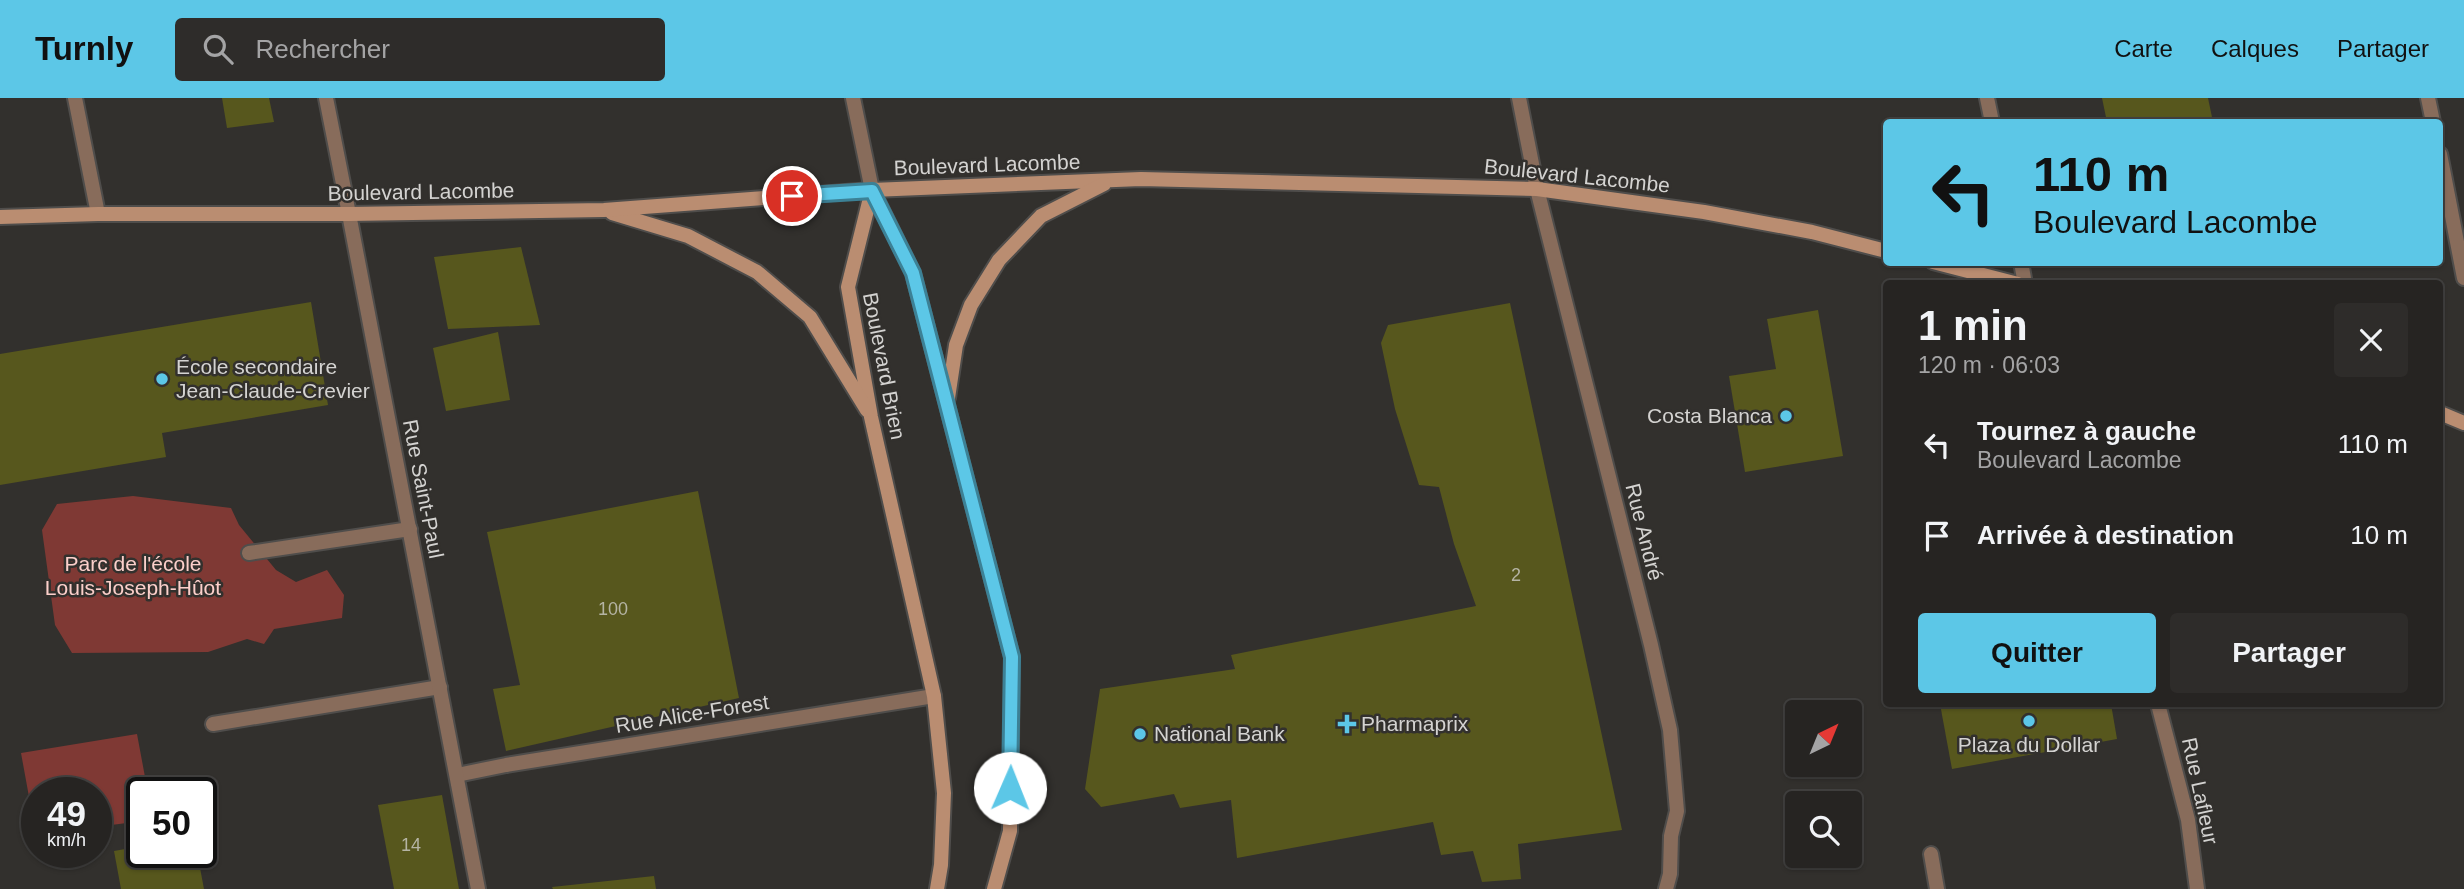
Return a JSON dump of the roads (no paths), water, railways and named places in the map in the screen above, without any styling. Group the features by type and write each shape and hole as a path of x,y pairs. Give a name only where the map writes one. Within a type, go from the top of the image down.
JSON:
{"main road":[{"name":"Boulevard Lacombe","path":"0,217 604,210 872,191 1141,179 1537,189 1704,212 1812,232 1883,250"},
{"path":"947,406 956,345 971,305 999,260 1041,216 1108,182"},
{"path":"872,191 913,273 1012,657 1010,831 994,889"},
{"name":"Boulevard Brien","path":"872,191 848,287 871,417 934,696 944,793 941,865 937,889"},
{"path":"604,210 688,236 757,272 810,317 871,417"},
{"path":"1948,266 2003,280"},
{"path":"2443,413 2464,423"}],"street":[{"path":"75,98 98,214"},
{"name":"Rue Saint-Paul","path":"326,98 478,889"},
{"path":"853,98 872,191"},
{"name":"Rue André","path":"1519,98 1537,189 1671,730 1677,811 1671,836 1670,874 1666,889"},
{"path":"1987,98 1991,119"},
{"path":"2428,98 2432,119"},
{"path":"2443,170 2464,278"},
{"path":"249,553 410,529"},
{"path":"213,724 440,687"},
{"name":"Rue Alice-Forest","path":"457,775 934,696"},
{"name":"Rue Lafleur","path":"2159,707 2188,820 2197,889"},
{"path":"1931,854 1937,889"}],"place":[{"name":"École secondaire Jean-Claude-Crevier","path":"162,379"},
{"name":"Costa Blanca","path":"1786,416"},
{"name":"Plaza du Dollar","path":"2029,721"},
{"name":"Pharmaprix","path":"1347,724"},
{"name":"National Bank","path":"1140,734"}],"park label":[{"name":"Parc de l'école Louis-Joseph-Hûot","path":"133,576"}]}
